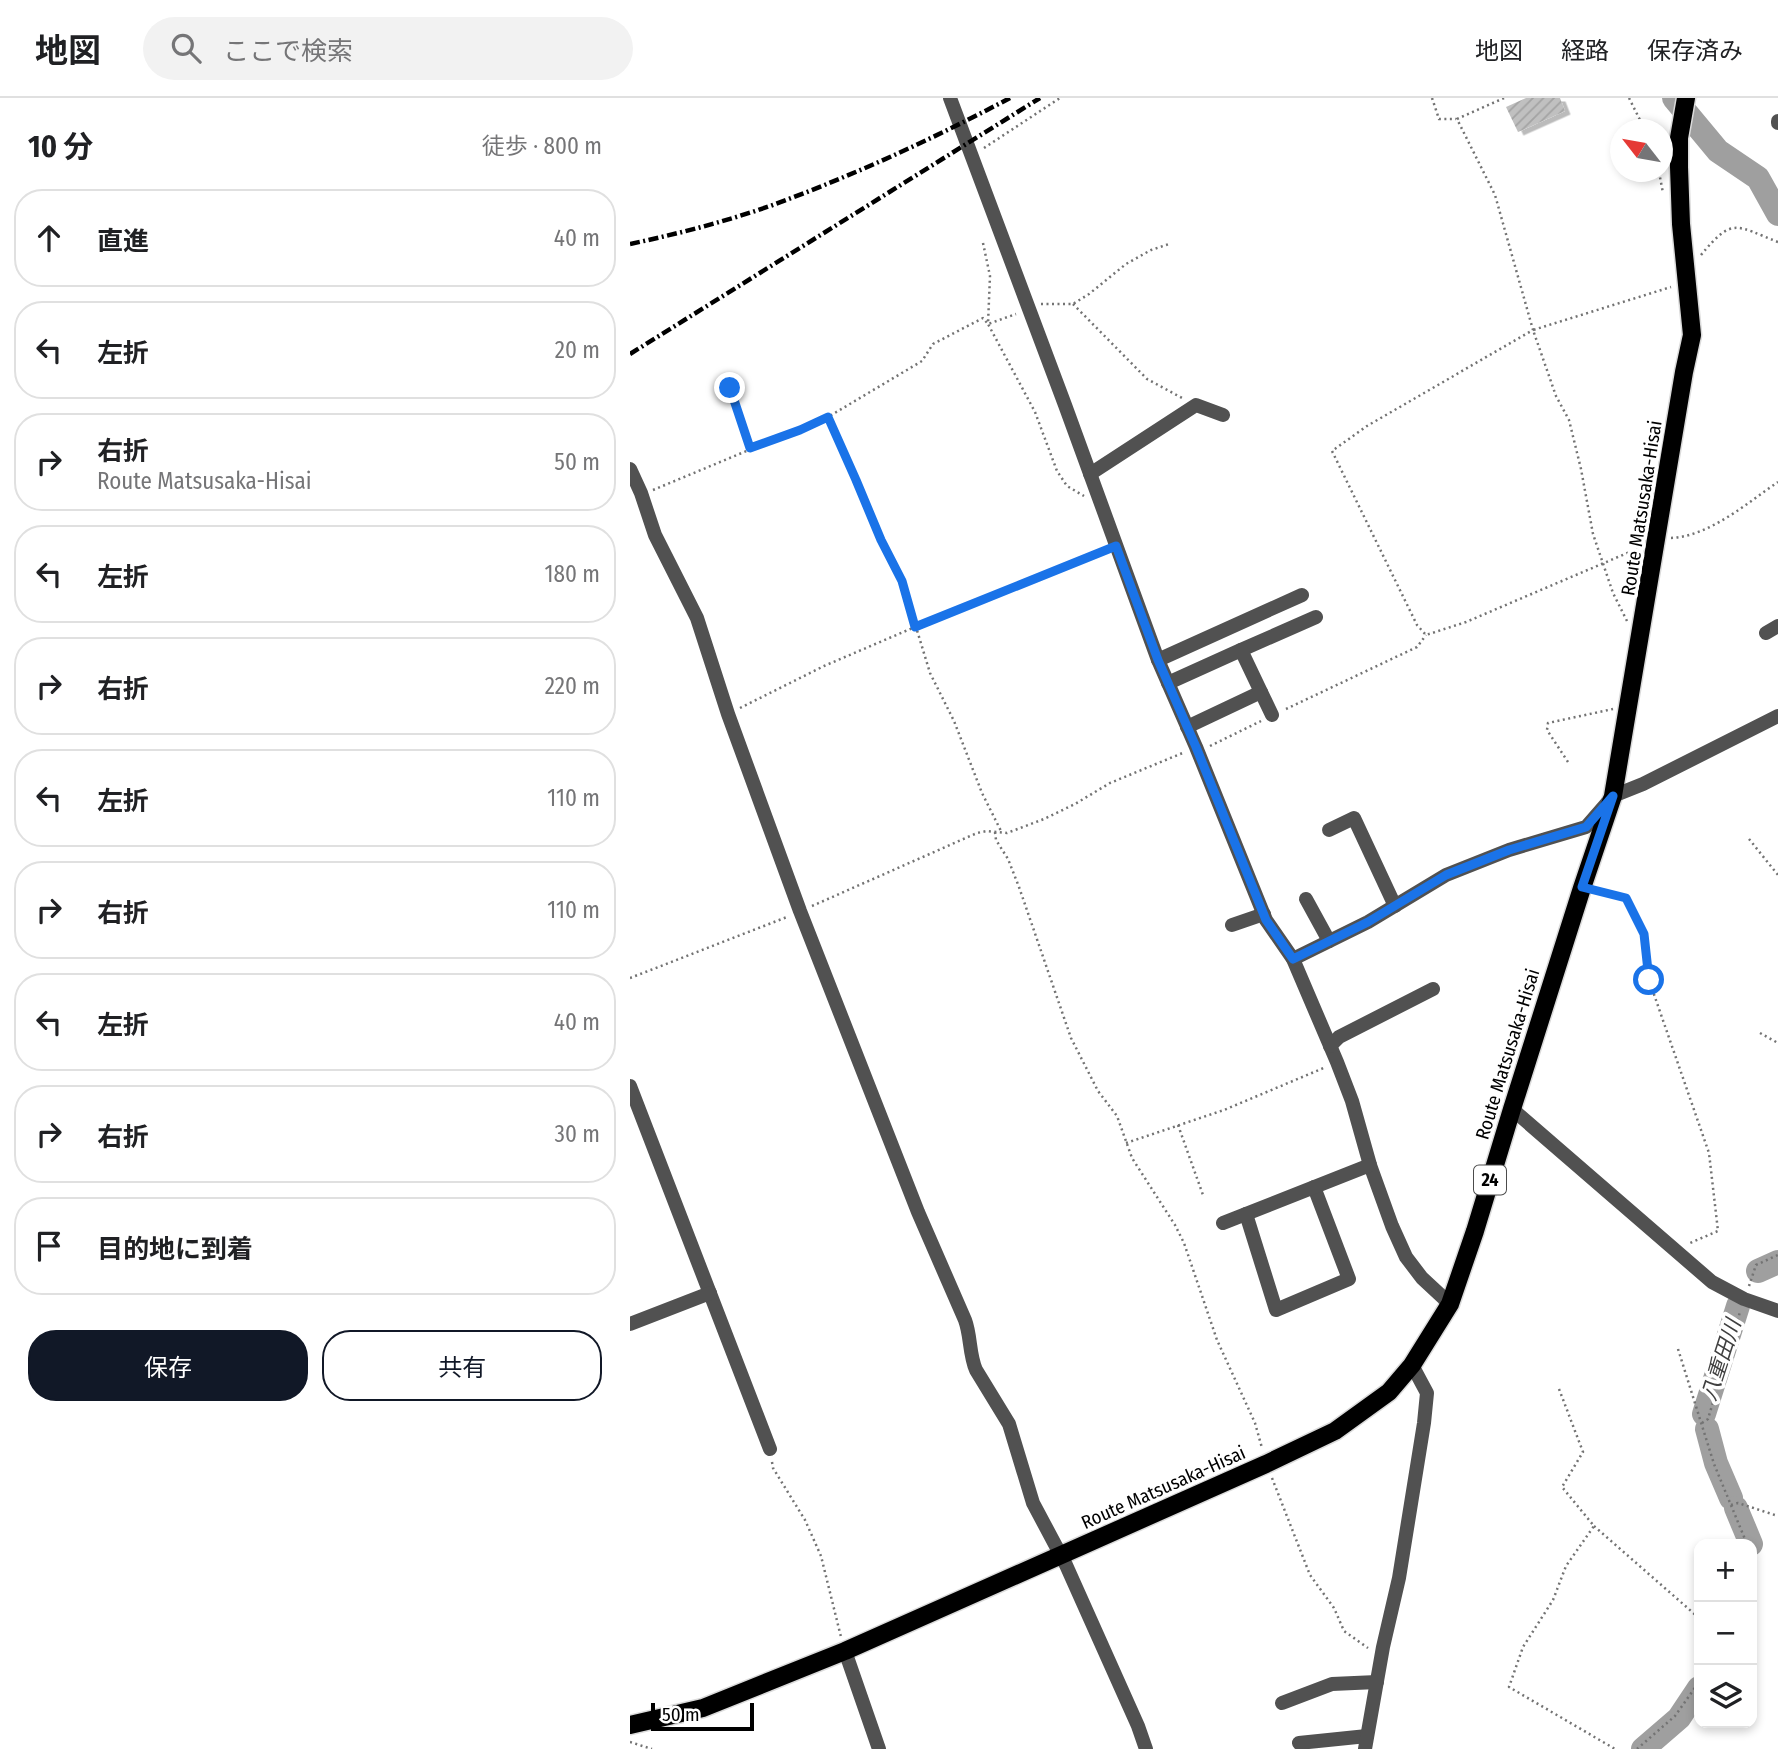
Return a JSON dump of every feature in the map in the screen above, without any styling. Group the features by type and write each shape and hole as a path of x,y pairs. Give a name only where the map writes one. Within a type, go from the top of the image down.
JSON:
{"main road":[{"name":"Route Matsusaka-Hisai","path":"630,1725 703,1708 845,1651 1266,1464 1335,1431 1389,1392 1412,1365 1450,1304 1613,796 1692,335 1681,224 1679,138 1685,101"}],"street":[{"path":"950,98 1158,660 1264,914 1293,959 1337,1062 1392,1226 1406,1257 1422,1278 1450,1304"},
{"path":"1090,474 1196,405 1223,415"},
{"path":"630,469 655,535 697,618 728,714 800,911 918,1212 965,1320 972,1361 1009,1424 1033,1503 1061,1556 1133,1713 1146,1749"},
{"path":"1158,660 1302,595"},
{"path":"1168,682 1316,617"},
{"path":"1241,650 1272,715"},
{"path":"1187,727 1261,692"},
{"path":"1293,959 1368,922 1446,875 1509,850 1586,827 1613,796 1643,784 1778,716"},
{"path":"1329,830 1354,818 1395,906"},
{"path":"1306,899 1329,941"},
{"path":"1232,925 1264,914"},
{"path":"1330,1046 1339,1037 1433,989"},
{"path":"630,1086 770,1449"},
{"path":"1511,1109 1712,1282 1744,1299 1778,1311"},
{"path":"1223,1223 1370,1165"},
{"path":"1246,1214 1276,1310 1349,1279 1314,1187"},
{"path":"630,1324 710,1293"},
{"path":"1299,1744 1366,1742 1399,1578 1424,1423 1427,1393 1412,1365"},
{"path":"845,1651 879,1749"},
{"path":"1282,1703 1332,1684 1377,1682"}],"path":[{"path":"972,155 1060,98"},
{"path":"1432,98 1439,119 1457,120 1504,98"},
{"path":"1629,98 1640,119"},
{"path":"1457,120 1495,195 1533,330 1556,396 1569,420 1593,534 1602,563 1626,621 1642,630"},
{"path":"1700,255 1728,228 1739,227 1778,242"},
{"path":"983,243 990,276 988,324"},
{"path":"988,324 1044,303 1073,304 1126,264 1151,250 1170,244"},
{"path":"1426,635 1417,625 1332,451 1367,426 1533,330 1687,283"},
{"path":"1073,304 1147,379 1196,405"},
{"path":"641,493 828,417 922,361 933,344 983,317 1035,412 1057,471 1067,486 1100,503"},
{"path":"730,388 750,448"},
{"path":"828,417 881,540 902,581 930,673 954,721 982,793 1002,834"},
{"path":"630,978 800,911 976,833 1002,834 1044,819 1110,782 1196,747 1202,750 1417,646 1426,635 1466,622 1657,540 1686,537 1710,527 1778,482"},
{"path":"728,714 824,666 1116,546"},
{"path":"1568,762 1547,730 1548,723 1629,705"},
{"path":"995,832 996,840 1008,859 1019,887 1071,1038 1098,1091 1117,1116 1132,1158 1184,1243 1217,1340 1255,1423 1266,1464 1310,1574 1334,1608 1344,1631 1382,1657"},
{"path":"1749,839 1778,875"},
{"path":"1582,887 1626,898 1644,934 1649,980 1709,1153 1718,1231 1674,1250"},
{"path":"1760,1033 1778,1043"},
{"path":"1126,1143 1224,1110 1337,1062"},
{"path":"1178,1125 1203,1195"},
{"path":"1702,1423 1709,1419 1756,1265 1778,1255"},
{"path":"1678,1349 1714,1464 1745,1539"},
{"path":"1559,1389 1583,1452 1562,1487 1594,1526 1694,1614"},
{"path":"770,1449 773,1468 805,1520 821,1556 845,1651"},
{"path":"1731,1504 1738,1503 1778,1516"},
{"path":"1594,1526 1566,1566 1553,1600 1523,1647 1509,1687 1615,1749"},
{"path":"1637,1749 1675,1716 1694,1689"},
{"path":"630,1742 652,1749"}],"building":[{"path":"1526,98 1560,98 1565,111 1518,132 1506,107"}],"waterway":[{"path":"1674,98 1718,151 1758,178 1778,214"},
{"name":"八重田川","path":"1758,1271 1778,1262"},
{"name":"八重田川","path":"1704,1414 1738,1306"},
{"name":"八重田川","path":"1707,1429 1716,1463 1731,1498"},
{"name":"八重田川","path":"1736,1508 1749,1539"},
{"name":"八重田川","path":"1643,1749 1679,1718 1694,1696"}],"railway":[{"path":"630,244 683,232 770,206 892,156 1010,98"},
{"path":"630,354 1040,98"}],"route":[{"path":"730,388 750,448 828,417 881,540 902,581 915,627 1116,546 1158,660 1266,920 1293,959 1368,922 1446,875 1509,850 1586,827 1613,796 1582,887 1626,898 1644,934 1649,980"}]}
